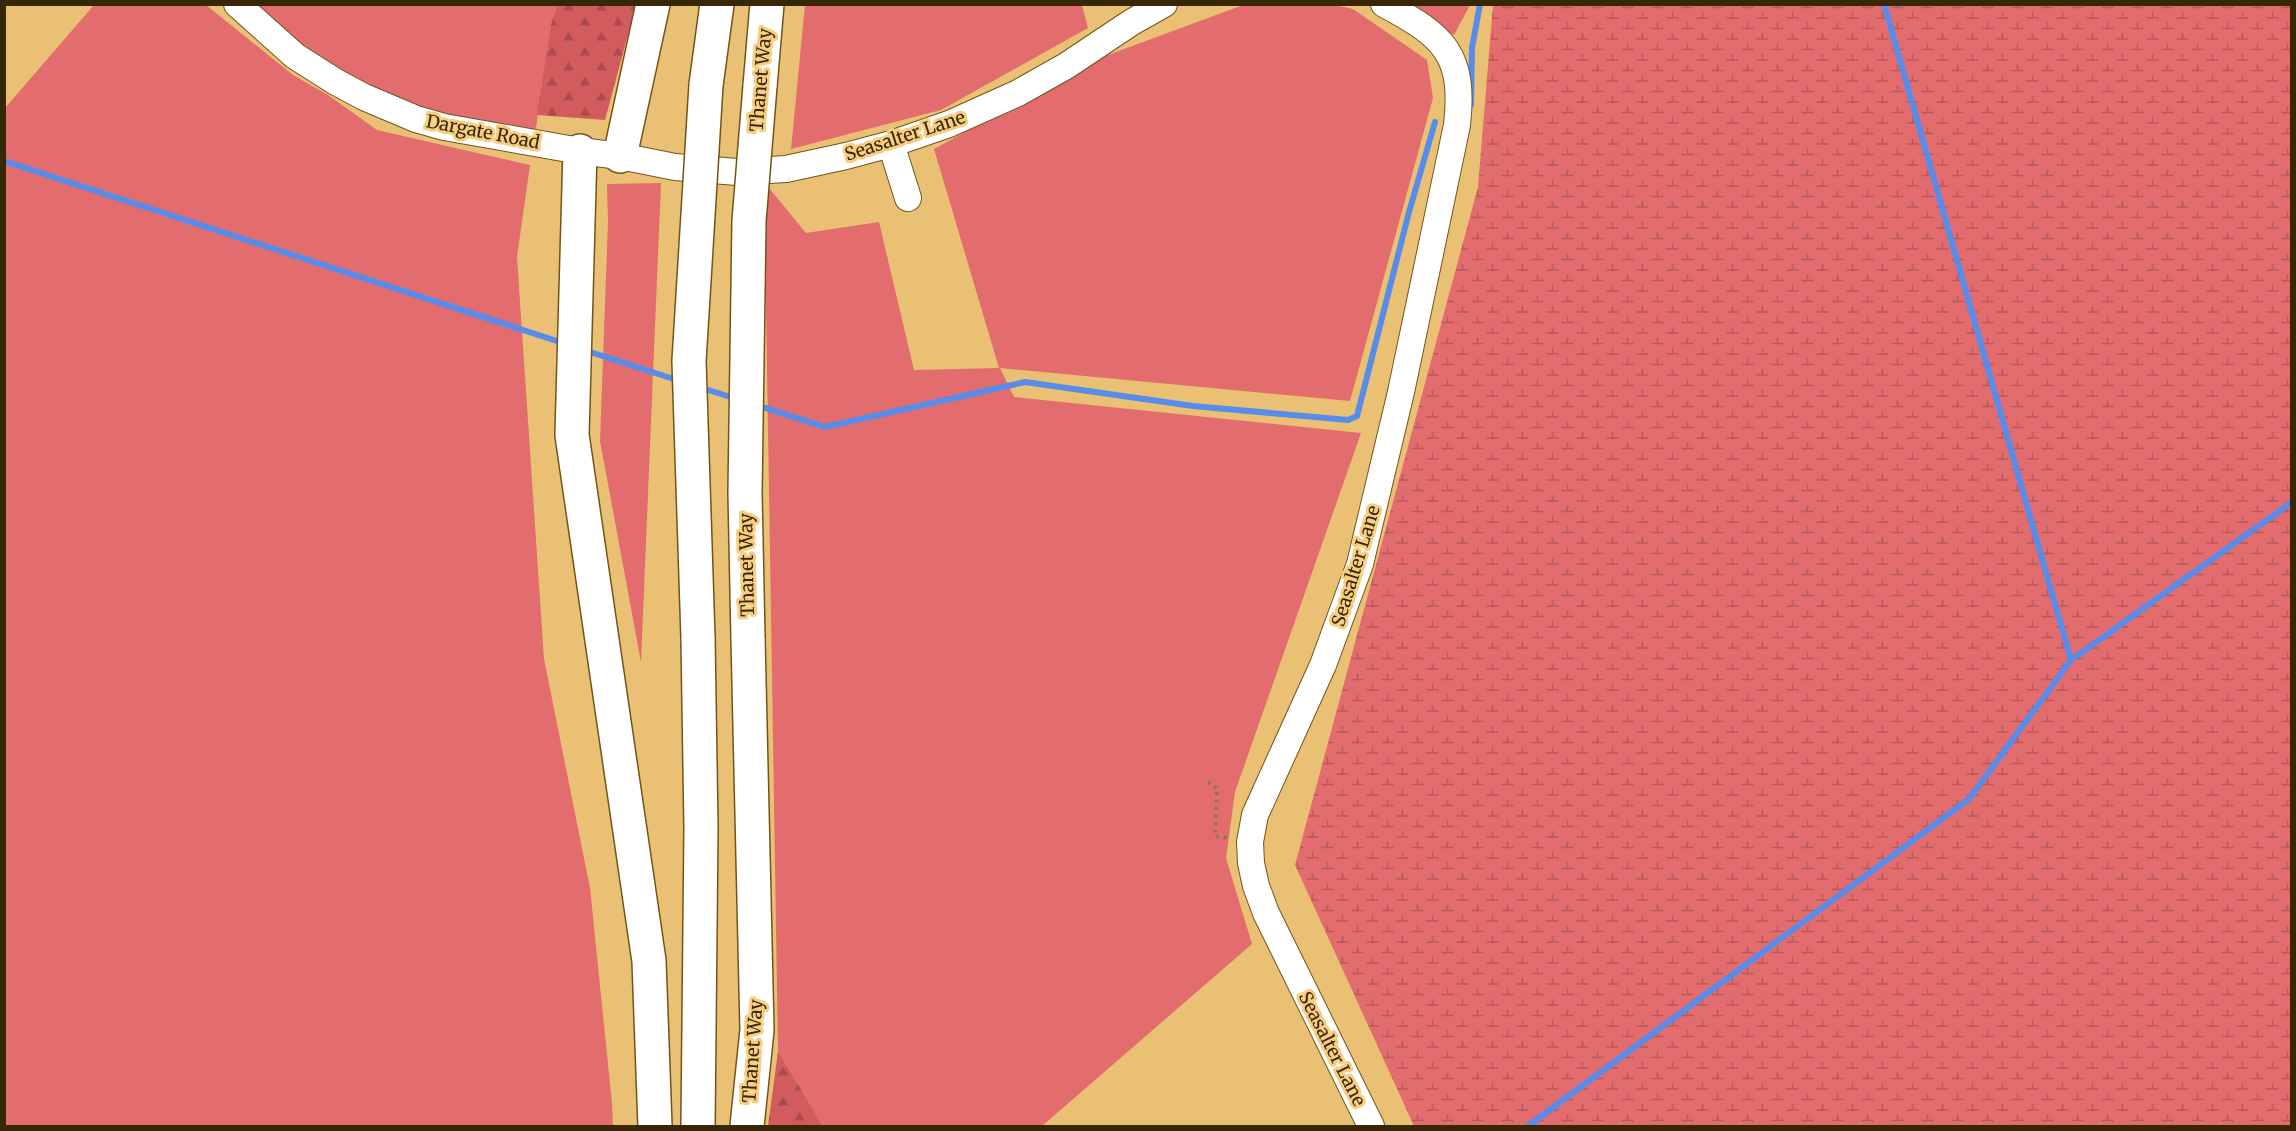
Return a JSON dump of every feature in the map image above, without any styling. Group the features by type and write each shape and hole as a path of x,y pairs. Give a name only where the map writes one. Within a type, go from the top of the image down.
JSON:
{"highway":[{"path":"620,156 653,4"},
{"path":"698,1126 701,828 698,638 689,361 706,85 717,4"},
{"name":"Thanet Way","path":"747,1126 758,1030 745,493 749,221 767,4"},
{"path":"580,151 572,435 649,961 655,1126"}],"street":[{"name":"Dargate Road","path":"237,4 295,56 336,82 389,108 444,127 620,156"},
{"name":"Seasalter Lane","path":"620,156 675,167 737,172 786,169 891,144 949,124 1018,93 1164,4"},
{"name":"Seasalter Lane","path":"1371,1126 1266,914 1256,886 1250,842 1255,814 1323,665 1360,564 1401,392 1457,125 1460,88 1448,51 1443,43 1430,32 1384,4"},
{"path":"891,144 908,198"}],"path":[{"path":"1208,782 1217,788 1215,836 1250,842"}],"green space":[{"path":"258,4 557,5 551,24 535,134 476,123 380,95 315,58 255,11"},
{"path":"1330,4 1353,9 1427,60 1433,98 1350,401 1000,368 1014,397 1361,433 1235,792 1226,858 1252,944 1042,1126 823,1126 778,1051 764,182 806,233 879,222 914,370 999,368 934,149 1108,55 1243,5"},
{"path":"94,5 206,5 293,75 328,95 377,130 530,165 517,257 544,659 590,888 613,1126 5,1126 5,108"},
{"path":"557,5 636,5 605,120 537,115 551,24"},
{"path":"805,5 1082,5 1088,28 941,110 791,149"},
{"path":"1400,5 1470,5 1454,35"},
{"path":"1493,5 2291,5 2291,1126 1414,1126 1295,865 1478,187"},
{"path":"661,183 641,662 600,441 608,222 607,184"},
{"path":"778,1051 823,1126 768,1126"}],"waterway":[{"path":"1471,105 1472,48 1480,4"},
{"path":"1884,4 2071,660"},
{"path":"756,405 825,427 1025,382 1193,406 1348,420 1357,416 1409,212 1435,122"},
{"path":"4,161 566,344"},
{"path":"584,350 680,381"},
{"path":"699,387 737,399"},
{"path":"1528,1126 1969,799 2071,660 2292,502"}]}
